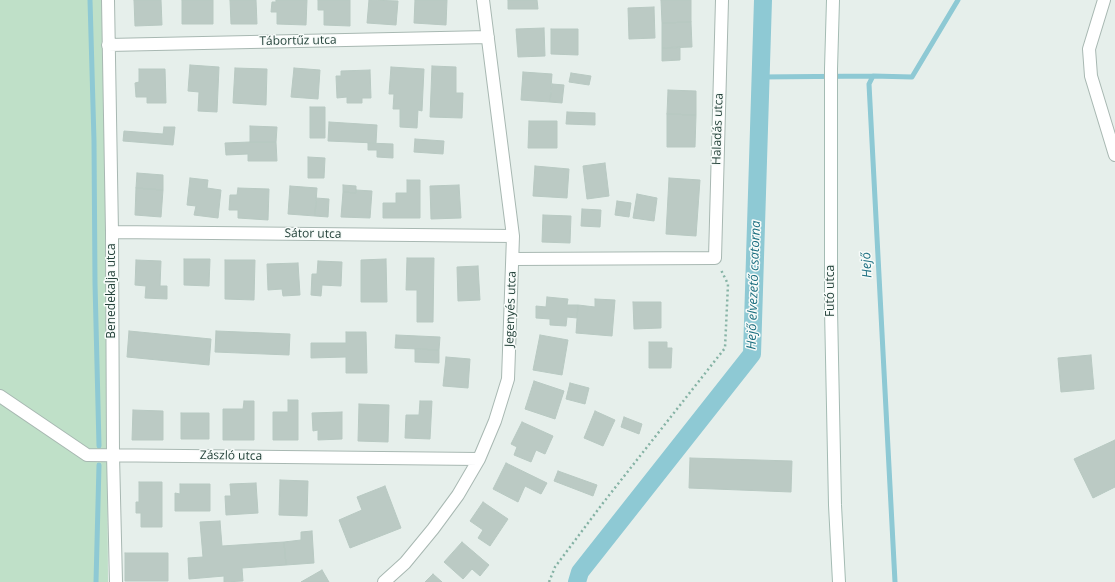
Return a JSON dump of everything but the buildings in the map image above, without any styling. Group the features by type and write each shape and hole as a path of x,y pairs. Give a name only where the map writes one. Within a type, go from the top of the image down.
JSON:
{"street":[{"name":"Benedekalja utca","path":"108,0 112,232 113,455 116,582"},
{"name":"Jegenyés utca","path":"384,582 405,563 458,495 479,459 495,421 508,379 513,236 483,0"},
{"name":"Haladás utca","path":"714,258 722,0"},
{"name":"Futó utca","path":"833,0 832,407 839,582"},
{"path":"1104,0 1089,49 1091,76 1115,155"},
{"name":"Tábortűz utca","path":"108,44 488,37"},
{"name":"Sátor utca","path":"112,232 513,236"},
{"path":"512,259 714,258"},
{"name":"Zászló utca","path":"0,396 87,456 479,459"}],"path":[{"path":"549,582 556,567 603,503 725,348 728,284 714,258"}],"green space":[{"path":"0,0 104,0 108,582 0,582"}],"waterway":[{"path":"90,0 99,446"},
{"name":"Hejő elvezető csatorna","path":"577,582 580,572 752,354 763,0"},
{"name":"Hejő","path":"895,582 869,84 873,76 912,77 958,0"},
{"path":"760,77 873,76"},
{"path":"96,582 99,465"}]}
